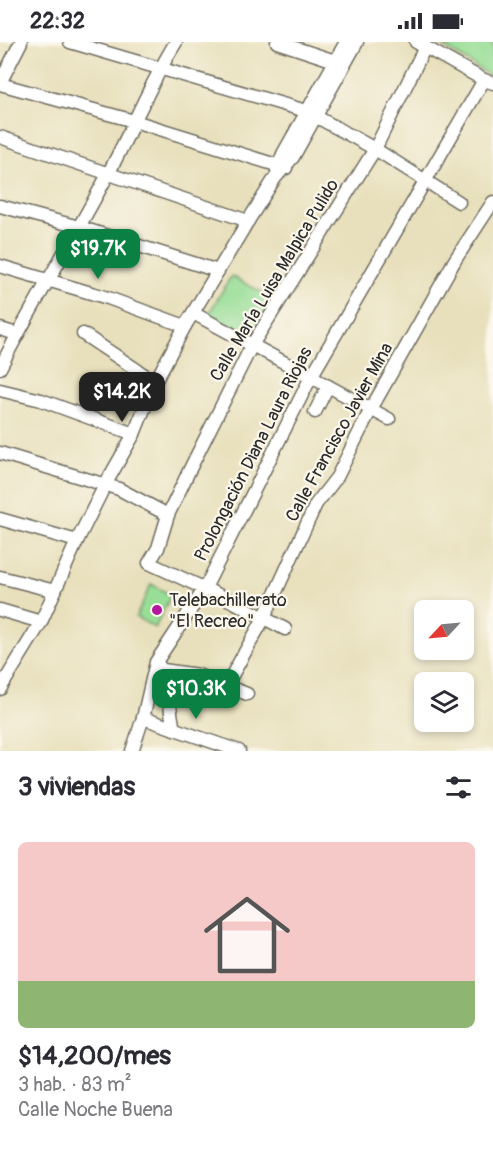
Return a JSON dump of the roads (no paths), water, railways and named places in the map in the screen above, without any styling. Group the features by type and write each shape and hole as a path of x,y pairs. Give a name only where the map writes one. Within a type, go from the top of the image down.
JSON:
{"street":[{"path":"21,42 0,83 282,166"},
{"path":"70,42 311,114 375,149 459,202"},
{"path":"0,368 108,174 159,69 176,42"},
{"path":"277,42 340,63"},
{"path":"340,63 346,42"},
{"path":"0,689 41,622 77,541 134,434 155,382 185,326 276,178 340,63 357,42"},
{"path":"421,45 489,81"},
{"name":"Calle María Luisa Malpica Pulido","path":"205,588 148,563 158,548 168,515 252,345 375,149 421,45"},
{"name":"Prolongación Diana Laura Riojas","path":"132,751 159,666 205,588 311,377 425,181 489,81"},
{"path":"0,137 248,221"},
{"name":"Calle Francisco Javier Mina","path":"226,686 264,618 316,504 337,477 371,409 456,260 493,202"},
{"path":"0,206 79,227 218,271"},
{"path":"0,266 108,298 185,326"},
{"path":"193,313 389,419"},
{"path":"0,329 17,334"},
{"path":"83,334 155,382"},
{"path":"315,412 328,386"},
{"path":"0,390 50,403 134,434"},
{"path":"0,453 119,489 168,515"},
{"path":"0,519 77,541"},
{"path":"0,577 55,591"},
{"path":"205,588 285,629"},
{"path":"0,610 41,622"},
{"path":"174,729 159,666 198,675 246,694"},
{"path":"143,718 239,751"},
{"path":"214,742 224,751"}],"place":[{"name":"Telebachillerato \"El Recreo\"","path":"157,610"}]}
